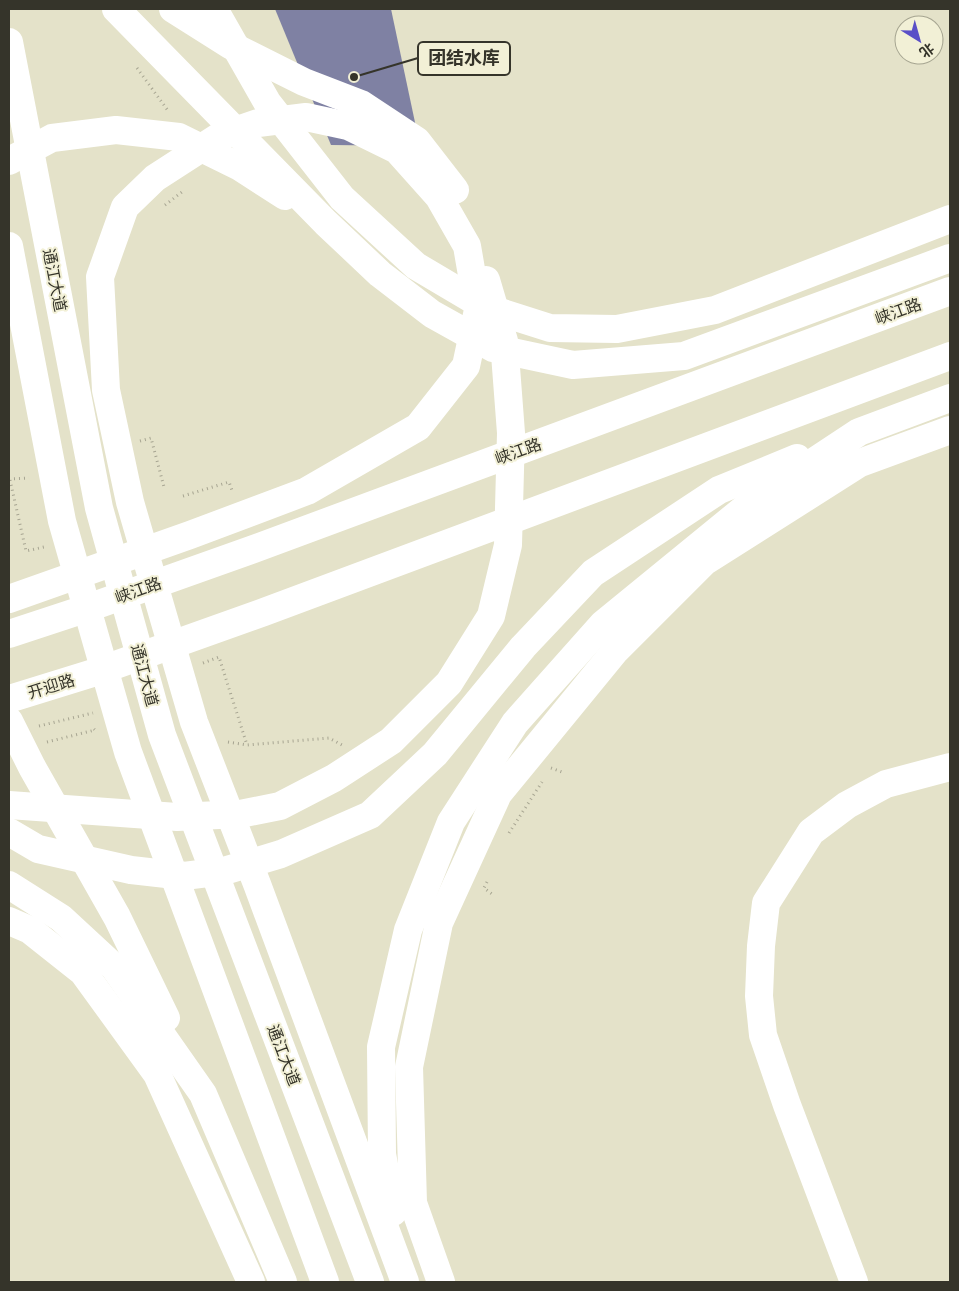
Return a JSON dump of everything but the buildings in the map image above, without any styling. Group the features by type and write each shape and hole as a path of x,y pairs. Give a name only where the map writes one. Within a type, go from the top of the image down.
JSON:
{"main road":[{"path":"116,9 326,222 380,274 432,314 493,348 572,364 684,356 950,258"},
{"path":"9,805 177,816 240,814 280,806 334,778 391,741 449,683 491,616 508,545 511,433 504,341 479,257 456,191 417,141 361,104 304,82 238,49 173,9"},
{"path":"214,9 273,109 342,198 416,266 487,308 550,328 617,328 715,310 950,219"},
{"name":"通江大道","path":"9,42 99,508 162,735 370,1282"},
{"path":"9,599 190,534 307,491 418,426 466,366 478,310 467,246 440,197 397,150 348,126 306,117 258,123 220,136 155,178 125,207 100,277 106,390 130,502 194,722 257,884 406,1282"},
{"path":"9,161 52,138 116,130 179,137 240,168 326,222"},
{"path":"9,246 62,521 128,752 325,1282"},
{"name":"峡江路","path":"9,634 85,609 260,546 950,291"},
{"name":"开迎路","path":"9,699 93,673 264,612 950,356"},
{"path":"9,832 38,849 131,870 184,876 224,871 281,854 370,814 435,754 523,647 593,573 719,490 859,432 950,398"},
{"path":"440,1282 413,1202 409,1067 439,922 498,794 616,650 704,562 860,462 950,430"},
{"path":"406,1282 382,1154 381,1047 408,930 451,822 516,723 603,624 750,504 859,432"},
{"path":"22,720 32,767 117,917 202,1094 282,1282"},
{"path":"854,1282 787,1105 763,1035 759,996 761,946 766,903 810,832 847,805 886,784 950,767"},
{"path":"9,885 61,918 114,967 202,1094"},
{"path":"9,921 30,930 83,972 157,1074 251,1282"}],"path":[{"path":"135,65 170,114"},
{"path":"159,210 189,187"},
{"path":"137,432 139,442 151,438 164,487"},
{"path":"30,478 9,480 26,551 43,546"},
{"path":"183,496 229,482 234,496"},
{"path":"196,666 219,657 247,745"},
{"path":"38,726 47,742 94,730 87,706"},
{"path":"22,720 38,726 96,712"},
{"path":"510,832 551,768 562,772"},
{"path":"484,888 492,894"}],"water":[{"path":"275,9 391,9 420,146 331,145"}],"place":[{"name":"团结水库","path":"354,77"}]}
